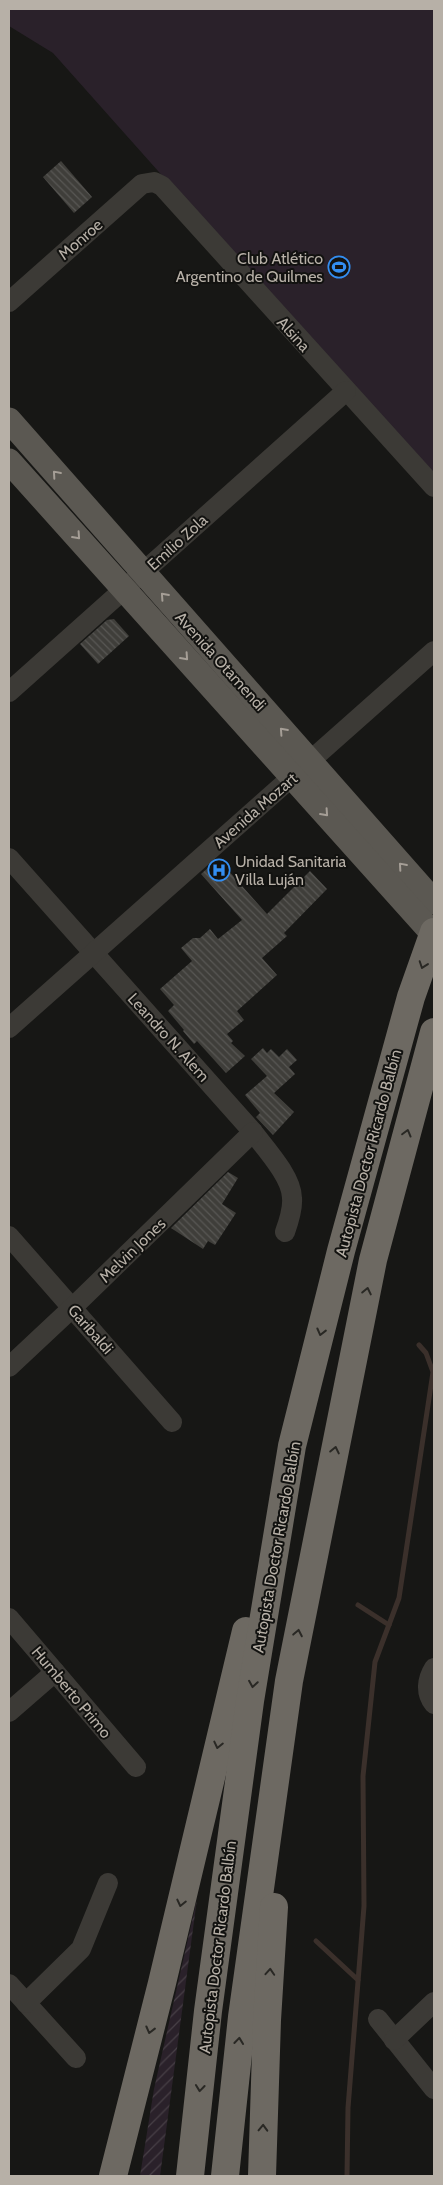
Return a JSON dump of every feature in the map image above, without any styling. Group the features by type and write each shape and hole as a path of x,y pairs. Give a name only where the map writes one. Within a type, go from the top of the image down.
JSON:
{"highway":[{"name":"Autopista Doctor Ricardo Balbín","path":"190,2176 208,2011 248,1721 292,1446 341,1251 411,998 434,934"},
{"name":"Autopista Doctor Ricardo Balbín","path":"225,2176 242,2017 289,1681 373,1260 434,1032"},
{"path":"114,2176 162,1983 229,1697 292,1446"},
{"path":"262,2176 267,2020 289,1681"}],"main road":[{"name":"Avenida Otamendi","path":"9,420 143,573 434,934"},
{"name":"Avenida Otamendi","path":"9,461 124,589 434,902"}],"street":[{"name":"Monroe","path":"9,302 142,184 154,182"},
{"name":"Alsina","path":"154,182 162,186 434,487"},
{"name":"Emilio Zola","path":"9,692 346,391"},
{"name":"Avenida Mozart","path":"9,1028 434,651"},
{"name":"Leandro N. Alem","path":"9,858 253,1132 284,1175 293,1196 291,1215 285,1232"},
{"name":"Melvin Jones","path":"9,1367 253,1132"},
{"name":"Garibaldi","path":"9,1236 172,1422"},
{"name":"Humberto Primo","path":"9,1618 136,1767"},
{"path":"432,1702 428,1682 434,1668"},
{"path":"9,1712 55,1672"},
{"path":"26,2003 81,1949 108,1883"},
{"path":"9,1984 76,2058"},
{"path":"394,2040 434,2002"},
{"path":"378,2019 434,2089"}],"shaded area":[{"name":"Club Atlético Argentino de Quilmes","path":"9,9 434,9 434,481 53,53 9,26"},
{"path":"197,1899 160,2176 140,2176 154,2089"}],"building":[{"path":"61,161 92,197 74,213 43,177"},
{"path":"114,619 129,636 98,664 80,644 107,620"},
{"path":"218,859 267,914 310,871 327,889 284,933 287,936 262,958 277,975 237,1011 244,1020 227,1034 233,1041 231,1043 245,1056 226,1073 197,1041 194,1044 183,1031 168,1011 174,1005 160,989 192,961 181,948 193,938 200,938 210,929 218,939 242,920 201,874"},
{"path":"263,1048 267,1053 271,1049 279,1057 287,1049 297,1060 289,1067 295,1074 274,1093 294,1112 273,1135 256,1117 260,1113 245,1095 267,1076 251,1059"},
{"path":"228,1172 238,1178 222,1204 236,1213 215,1245 208,1241 203,1249 171,1228"}],"waterway":[{"path":"347,2176 348,2108 364,1906 363,1776 375,1662 399,1598 433,1372 426,1353 419,1345"},
{"path":"358,1605 389,1625"},
{"path":"316,1941 358,1980"}],"place":[{"name":"Club Atlético Argentino de Quilmes","path":"339,267"},
{"name":"Unidad Sanitaria Villa Luján","path":"219,870"}]}
